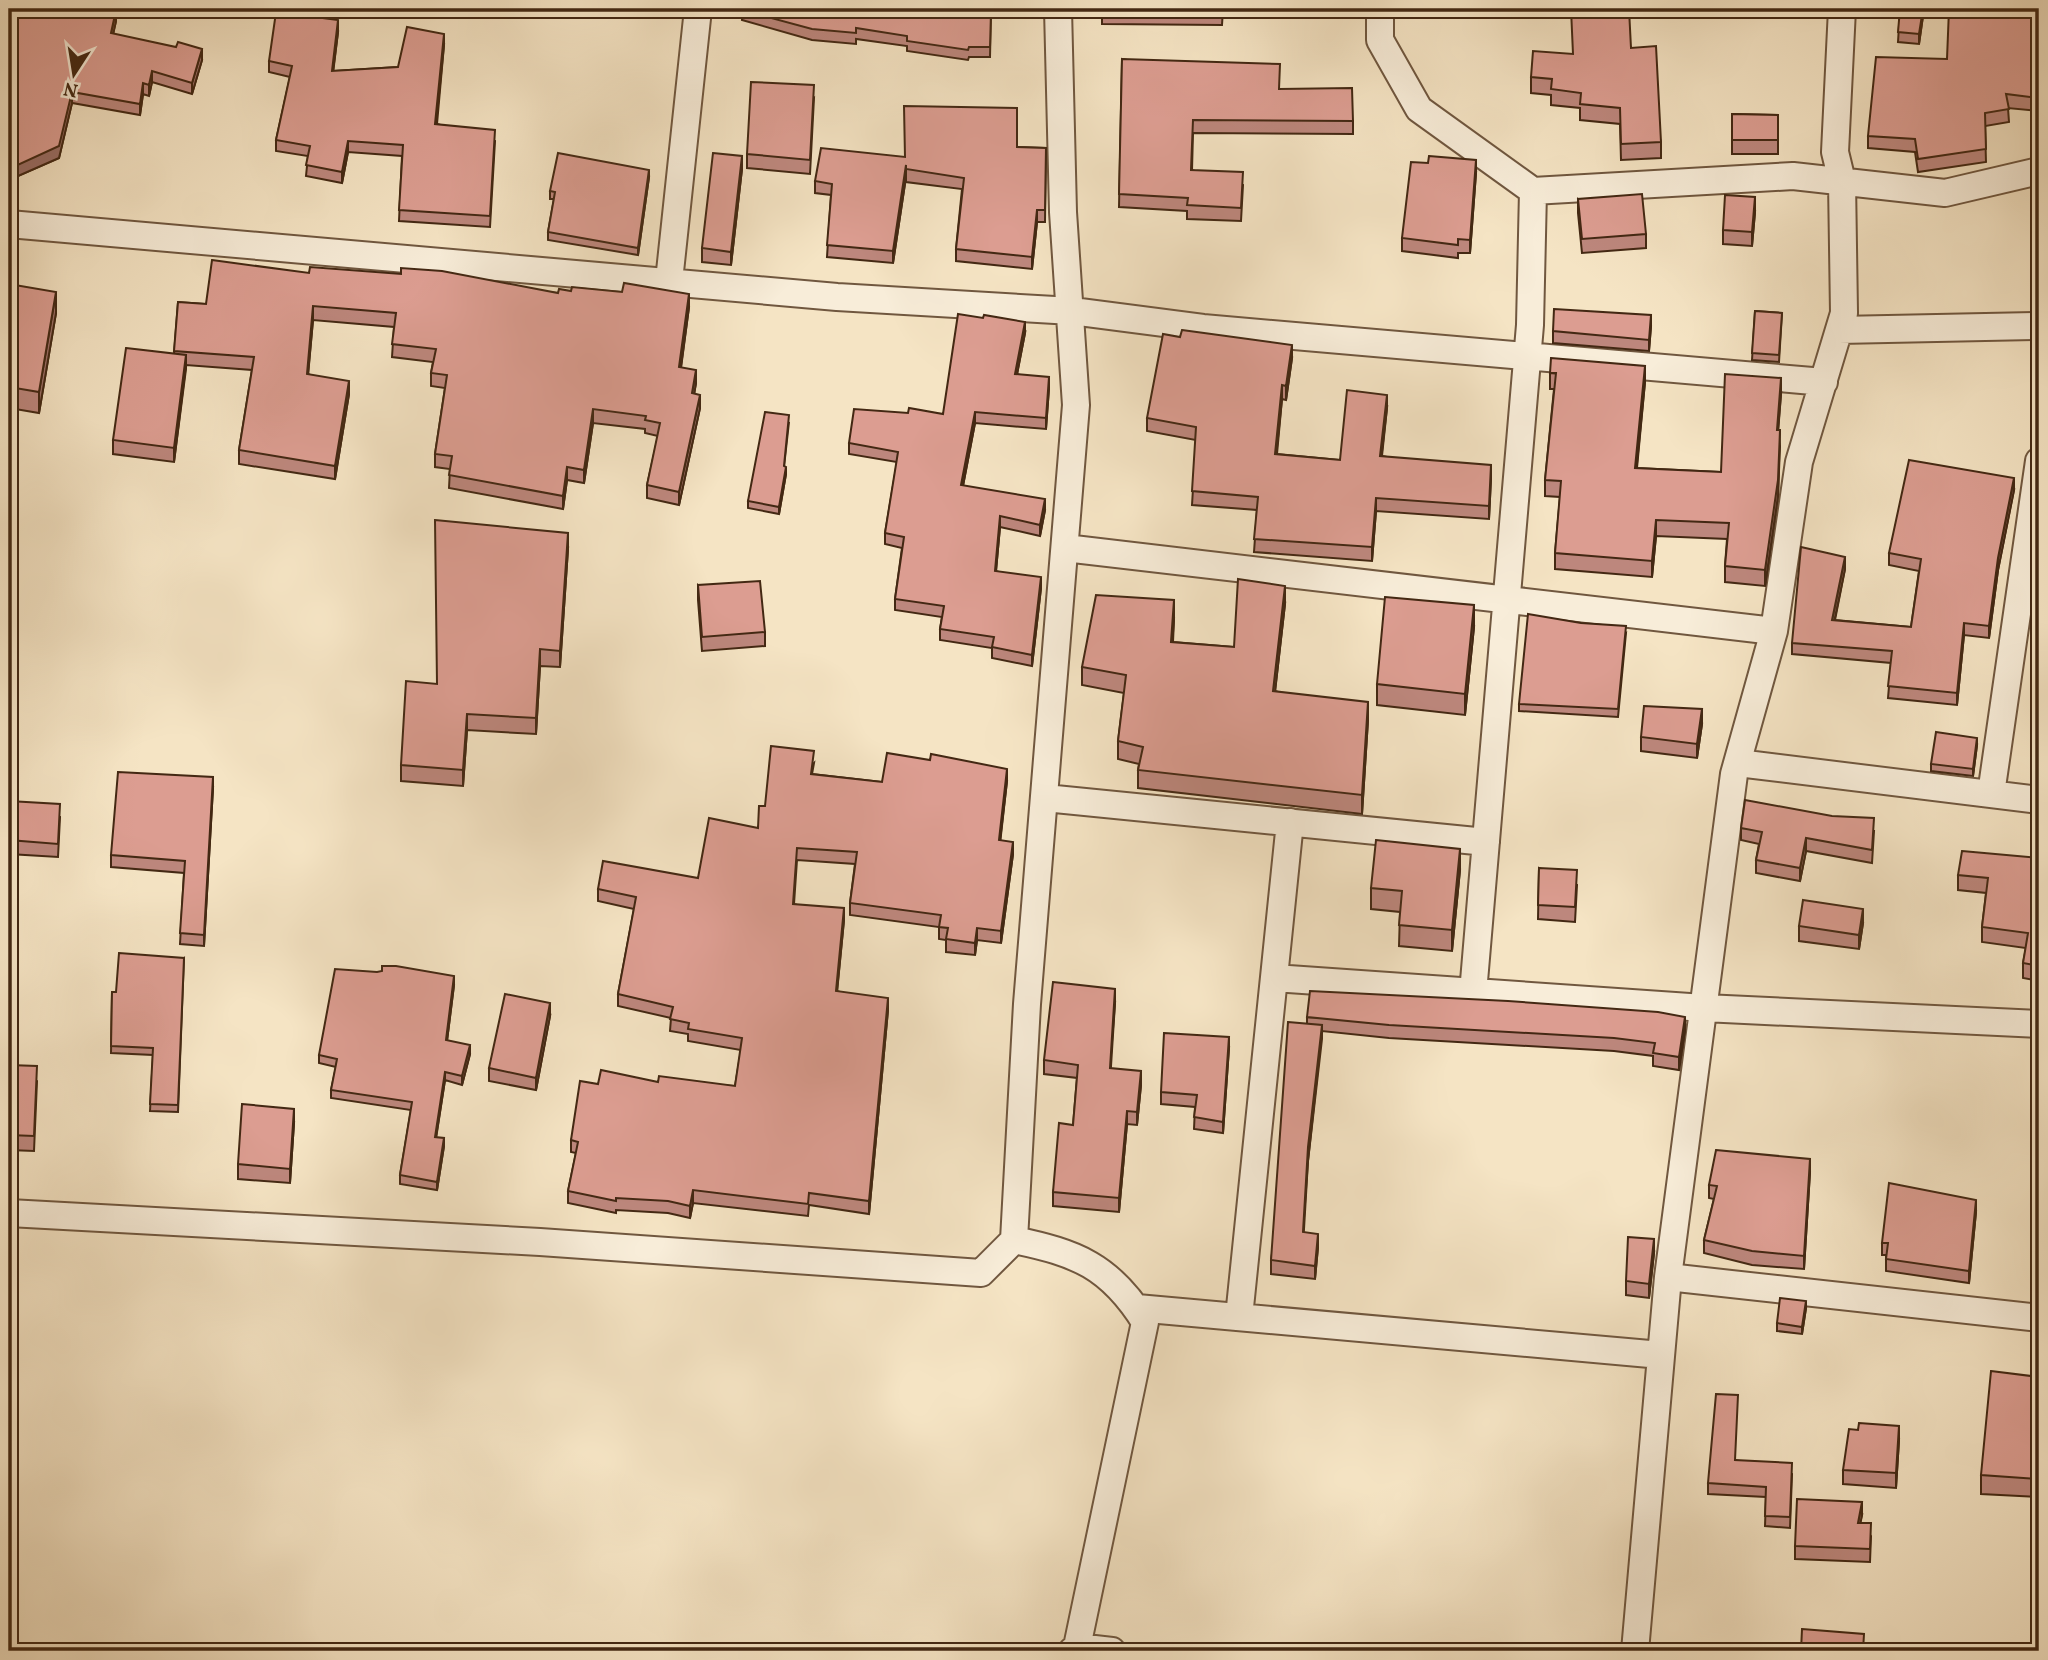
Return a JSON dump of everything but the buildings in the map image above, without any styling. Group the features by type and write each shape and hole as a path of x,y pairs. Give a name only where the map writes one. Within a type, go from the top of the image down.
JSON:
{"street":[{"path":"669,281 698,9"},
{"path":"9,1213 540,1242 981,1273 1014,1240 1027,1004 1076,405 1072,311 1063,212 1058,9"},
{"path":"1380,9 1380,40 1419,109 1533,191 1793,176 1945,193 2039,171"},
{"path":"1635,1651 1668,1277 1738,763 1774,632 1799,462 1844,313 1842,181 1835,152 1842,9"},
{"path":"1473,993 1527,354 1533,191"},
{"path":"9,224 837,297 1072,311 1203,328 1527,354 1824,382"},
{"path":"1839,330 2039,326"},
{"path":"1991,794 2036,514 2039,461"},
{"path":"1065,548 1774,632"},
{"path":"1738,763 2039,800"},
{"path":"1045,798 1486,842"},
{"path":"1239,1317 1290,822"},
{"path":"1274,978 1703,1008 2039,1024"},
{"path":"1014,1240 1073,1255 1115,1281 1145,1322 1075,1649 1112,1651"},
{"path":"1668,1277 2039,1318"},
{"path":"1136,1308 1661,1355"}]}
